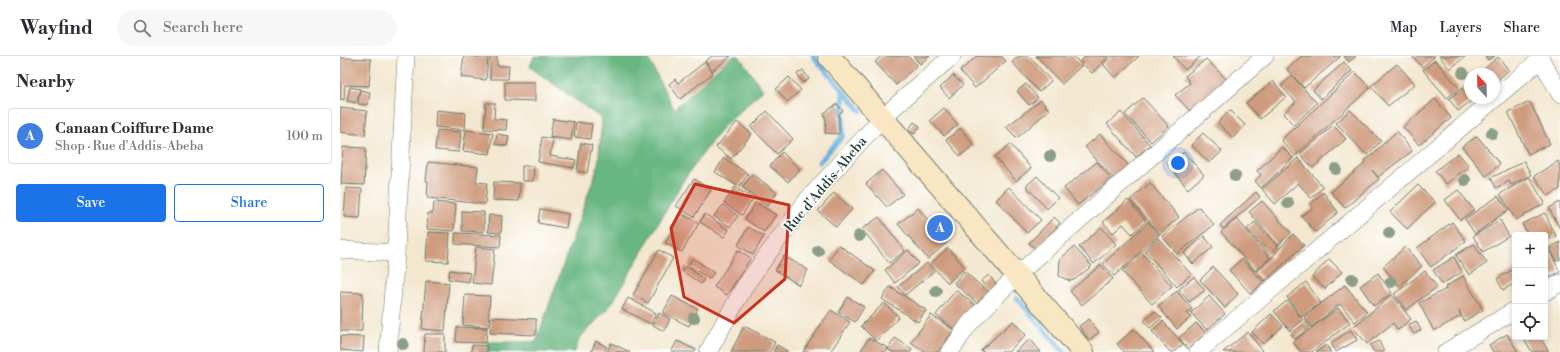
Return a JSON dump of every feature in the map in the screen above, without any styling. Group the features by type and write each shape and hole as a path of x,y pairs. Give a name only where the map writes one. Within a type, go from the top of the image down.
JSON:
{"street":[{"path":"388,352 396,253 406,56"},
{"path":"829,56 1083,352"},
{"name":"Rue d'Addis-Abeba","path":"708,352 746,284 808,199 882,118 952,56"},
{"path":"950,352 970,324 1017,275 1265,56"},
{"path":"1198,352 1540,58 1560,94"},
{"path":"340,250 396,253"},
{"path":"1548,290 1560,283"},
{"path":"1446,352 1512,312"}],"highlighted area":[{"path":"695,184 789,205 785,279 734,323 684,297 671,228"}],"green space":[{"path":"534,56 647,56 674,109 732,56 739,56 763,90 723,126 683,181 611,305 579,339 575,352 488,352 488,342 536,342 598,166 602,119 530,67"}],"building":[{"path":"464,56 488,58 486,80 461,77"},
{"path":"490,56 497,56 497,66 509,66 508,79 490,79"},
{"path":"712,56 731,56 712,71 705,61"},
{"path":"881,56 908,56 917,65 896,85 875,62"},
{"path":"913,56 930,56 920,64"},
{"path":"977,56 1001,56 1006,61 975,88 960,71"},
{"path":"1019,56 1029,56 1051,81 1039,92 1012,62"},
{"path":"1036,56 1073,56 1082,65 1062,84"},
{"path":"1086,56 1109,56 1092,73 1080,61"},
{"path":"1112,56 1139,56 1115,78 1103,64"},
{"path":"1173,56 1201,56 1185,70"},
{"path":"1302,56 1340,57 1304,88 1287,69"},
{"path":"1344,56 1356,56 1349,62"},
{"path":"1412,56 1435,56 1422,67"},
{"path":"1439,56 1466,56 1450,69"},
{"path":"1485,56 1495,56 1488,60"},
{"path":"1498,57 1509,70 1500,78 1500,68 1485,68"},
{"path":"340,58 371,59 369,86 345,85 344,100 340,99"},
{"path":"1206,59 1228,81 1191,112 1175,95 1190,83 1185,76"},
{"path":"1435,60 1459,88 1447,98 1423,70"},
{"path":"705,62 713,73 680,99 669,84 675,79 678,83"},
{"path":"1344,62 1352,71 1321,99 1313,90"},
{"path":"1397,64 1415,84 1388,106 1371,86"},
{"path":"803,70 809,79 803,83 797,74"},
{"path":"1355,72 1370,88 1295,156 1281,140"},
{"path":"953,75 963,85 949,98 940,88"},
{"path":"1292,76 1317,103 1294,125 1283,114 1296,102 1281,86"},
{"path":"789,77 801,90 787,102 776,89"},
{"path":"1273,81 1286,97 1260,119 1246,103"},
{"path":"505,82 535,82 535,101 505,100"},
{"path":"1026,84 1038,98 1029,105 1017,91"},
{"path":"350,87 360,89 356,103 347,101"},
{"path":"1462,88 1464,90 1464,104 1467,104 1458,111 1449,99"},
{"path":"360,90 370,92 368,105 358,104"},
{"path":"1143,98 1169,126 1151,142 1125,114"},
{"path":"1435,99 1451,118 1419,145 1403,127"},
{"path":"1041,100 1049,110 1017,138 1006,127"},
{"path":"1530,102 1550,144 1528,154 1508,112"},
{"path":"486,103 495,103 494,119 507,120 506,130 484,129"},
{"path":"837,104 843,111 839,114 839,134 825,133 826,121 824,113"},
{"path":"340,108 367,111 365,135 340,132"},
{"path":"944,108 958,125 944,136 930,120"},
{"path":"436,110 466,113 465,130 435,127"},
{"path":"1230,110 1245,125 1233,138 1218,123"},
{"path":"1350,110 1381,141 1367,155 1336,123"},
{"path":"767,111 793,139 777,154 751,127"},
{"path":"1121,112 1150,145 1136,157 1107,124"},
{"path":"553,119 574,122 571,140 550,137"},
{"path":"576,122 592,124 590,139 574,137"},
{"path":"737,122 752,134 731,159 716,147"},
{"path":"914,122 920,126 914,134 908,130"},
{"path":"1333,125 1346,139 1313,168 1300,154"},
{"path":"960,128 974,145 960,156 946,140"},
{"path":"437,130 461,132 459,152 435,150"},
{"path":"466,130 493,133 490,154 463,151"},
{"path":"1397,131 1412,151 1378,177 1372,170 1379,179 1345,208 1331,192 1365,163 1365,161"},
{"path":"1203,133 1222,151 1210,163 1191,145"},
{"path":"497,134 509,136 507,146 495,144"},
{"path":"1100,134 1129,166 1114,179 1085,147"},
{"path":"1477,136 1500,164 1486,176 1462,147"},
{"path":"542,137 553,139 550,156 576,160 574,168 538,162"},
{"path":"581,143 592,145 587,173 577,171"},
{"path":"1010,144 1031,168 1016,181 995,157"},
{"path":"343,147 366,148 364,185 341,184"},
{"path":"1282,147 1293,158 1261,188 1255,181 1261,175 1257,171"},
{"path":"782,152 800,169 788,182 770,166"},
{"path":"1184,152 1204,175 1188,189 1168,165"},
{"path":"1458,153 1469,166 1446,184 1435,171"},
{"path":"724,158 748,174 739,187 715,172"},
{"path":"1298,158 1323,187 1311,198 1298,183 1275,204 1262,189"},
{"path":"1524,161 1531,175 1511,185 1509,181 1496,188 1491,178"},
{"path":"1558,161 1560,166 1560,189 1548,196 1534,176"},
{"path":"428,162 478,167 476,182 487,183 485,204 427,198 428,181 426,181"},
{"path":"1097,162 1111,179 1078,205 1064,188"},
{"path":"522,166 534,166 533,181 522,181"},
{"path":"882,170 903,194 887,207 866,184"},
{"path":"753,174 777,193 767,206 742,187"},
{"path":"1037,176 1058,198 1047,209 1026,186"},
{"path":"1529,177 1545,203 1516,220 1500,194"},
{"path":"694,179 711,190 694,217 676,206"},
{"path":"494,182 520,183 519,201 493,200"},
{"path":"1150,183 1179,217 1160,234 1130,200"},
{"path":"1418,185 1435,202 1407,229 1390,212"},
{"path":"735,187 753,199 742,215 724,203"},
{"path":"1009,187 1041,220 1027,233 996,200"},
{"path":"346,188 362,189 360,218 344,217"},
{"path":"1458,190 1474,210 1460,220 1445,200"},
{"path":"1256,192 1260,197 1223,229 1220,225"},
{"path":"1323,192 1338,212 1316,232 1301,216 1312,209 1311,204"},
{"path":"834,193 852,209 836,227 818,211"},
{"path":"1498,196 1508,210 1475,234 1465,219"},
{"path":"1128,200 1146,221 1132,234 1123,224 1113,233 1103,222"},
{"path":"1262,201 1291,233 1278,245 1249,212"},
{"path":"434,202 456,204 454,231 427,229 428,213 433,213"},
{"path":"756,202 776,215 764,232 745,219"},
{"path":"1560,202 1560,229 1549,208"},
{"path":"723,205 738,216 730,227 714,216"},
{"path":"1199,207 1214,225 1177,254 1162,236"},
{"path":"918,208 930,222 932,219 950,240 928,259 898,224"},
{"path":"540,209 568,214 566,228 538,223"},
{"path":"462,211 484,212 484,232 462,231"},
{"path":"1545,213 1556,236 1548,240 1548,232 1526,232 1522,224"},
{"path":"682,214 699,223 682,252 665,243"},
{"path":"705,214 729,230 724,237 700,222"},
{"path":"489,215 502,216 501,233 488,232"},
{"path":"879,217 905,251 889,263 862,229"},
{"path":"1054,217 1060,223 1036,249 1029,243"},
{"path":"1237,219 1270,258 1255,271 1221,232"},
{"path":"1500,220 1509,236 1483,252 1473,236"},
{"path":"1148,222 1159,235 1114,276 1103,264"},
{"path":"1255,222 1278,247 1270,254 1247,229"},
{"path":"1452,222 1466,241 1431,267 1417,248"},
{"path":"748,227 764,236 753,255 738,245"},
{"path":"1101,227 1116,244 1094,264 1079,247"},
{"path":"428,232 450,233 448,262 426,261"},
{"path":"455,233 501,235 500,247 455,244"},
{"path":"1293,234 1304,245 1265,281 1256,272"},
{"path":"1204,236 1213,247 1193,264 1184,253"},
{"path":"1158,238 1191,274 1177,287 1145,251"},
{"path":"1560,242 1560,260 1556,261 1550,247"},
{"path":"1474,244 1487,263 1469,275 1456,255"},
{"path":"839,245 875,271 864,285 829,260"},
{"path":"476,247 495,249 491,285 472,283"},
{"path":"1074,247 1092,266 1074,280 1070,281 1059,276 1060,259"},
{"path":"1405,247 1422,266 1400,286 1383,267"},
{"path":"1548,247 1560,272 1548,278"},
{"path":"948,248 965,267 948,283 930,264"},
{"path":"659,250 673,258 648,303 633,295"},
{"path":"738,250 751,258 727,295 714,287"},
{"path":"908,250 919,263 895,283 885,270"},
{"path":"1142,253 1172,286 1152,304 1122,271"},
{"path":"784,256 808,270 799,285 775,270"},
{"path":"1454,257 1462,272 1442,284 1433,270"},
{"path":"693,258 714,273 709,279 688,265"},
{"path":"1242,259 1263,282 1251,294 1229,270"},
{"path":"1329,259 1342,272 1325,289 1312,277"},
{"path":"927,263 934,271 905,295 898,287"},
{"path":"1101,265 1113,279 1082,305 1070,291"},
{"path":"686,266 704,279 701,284 682,271"},
{"path":"1213,267 1238,294 1225,308 1200,280"},
{"path":"450,270 470,273 469,282 448,279"},
{"path":"1512,270 1512,285 1503,290 1497,279"},
{"path":"964,271 990,294 980,306 954,283"},
{"path":"1425,271 1437,287 1406,310 1394,294"},
{"path":"1378,273 1392,293 1374,306 1360,286"},
{"path":"989,275 998,287 990,293 981,281"},
{"path":"1463,276 1483,310 1464,321 1459,311 1461,316 1434,331 1419,303 1446,289 1445,287"},
{"path":"1194,277 1205,290 1189,302 1179,289"},
{"path":"426,281 449,283 445,331 422,329"},
{"path":"1306,282 1321,303 1301,317 1287,297"},
{"path":"1345,285 1367,312 1355,322 1340,304 1312,327 1304,317"},
{"path":"890,287 926,310 918,322 882,299"},
{"path":"956,290 978,307 958,332 936,315"},
{"path":"1177,291 1192,309 1187,313 1191,317 1177,329 1158,306"},
{"path":"340,292 363,293 362,331 340,331"},
{"path":"465,295 490,296 488,327 463,325"},
{"path":"1392,295 1411,319 1398,330 1393,323 1367,344 1353,327"},
{"path":"672,296 698,309 689,326 663,313"},
{"path":"1209,296 1225,314 1207,330 1191,313"},
{"path":"848,297 864,307 855,322 838,312"},
{"path":"628,298 656,313 651,324 622,309"},
{"path":"1287,301 1303,320 1290,331 1274,311"},
{"path":"884,303 899,317 876,341 861,326"},
{"path":"1338,308 1350,323 1312,352 1301,352 1293,342"},
{"path":"831,310 850,322 830,352 803,352"},
{"path":"1155,311 1162,318 1150,328 1144,321"},
{"path":"659,313 670,319 664,331 653,325"},
{"path":"1271,314 1283,326 1263,344 1252,332"},
{"path":"931,315 954,330 938,352 926,352 911,342"},
{"path":"491,317 536,319 536,335 490,333"},
{"path":"1089,319 1099,332 1089,340 1079,326"},
{"path":"1013,321 1026,335 1008,352 983,352 981,350"},
{"path":"1163,321 1183,344 1174,352 1170,352 1152,331"},
{"path":"1416,321 1421,330 1414,334 1408,325"},
{"path":"1306,322 1310,327 1295,339 1291,334"},
{"path":"1196,323 1206,333 1188,349 1179,338"},
{"path":"744,326 775,342 770,352 731,352"},
{"path":"457,327 487,328 486,343 456,342"},
{"path":"1134,329 1154,352 1124,352 1117,344"},
{"path":"1351,330 1357,340 1336,352 1331,343"},
{"path":"1248,332 1262,350 1260,352 1223,352"},
{"path":"425,334 445,334 445,352 424,352"},
{"path":"1507,334 1518,352 1493,352 1489,345"},
{"path":"340,336 364,337 363,352 340,350"},
{"path":"869,338 888,348 886,352 860,352"},
{"path":"895,338 912,349 911,352 893,352 888,349"},
{"path":"1030,339 1041,352 1015,352"},
{"path":"1525,340 1542,340 1549,352 1532,352"},
{"path":"596,341 607,347 604,352 591,352"},
{"path":"677,341 696,350 695,352 671,352"},
{"path":"1379,341 1384,352 1374,352 1370,345"},
{"path":"611,343 630,352 607,352"},
{"path":"472,345 487,346 487,352 471,352"},
{"path":"777,345 787,351 787,352 773,352"},
{"path":"1326,345 1331,352 1316,352"}],"waterway":[{"path":"813,56 861,111"},
{"path":"819,162 843,136 843,91"},
{"path":"1017,298 1064,352"}],"place":[{"name":"Canaan Coiffure Dame","path":"940,228"}]}
